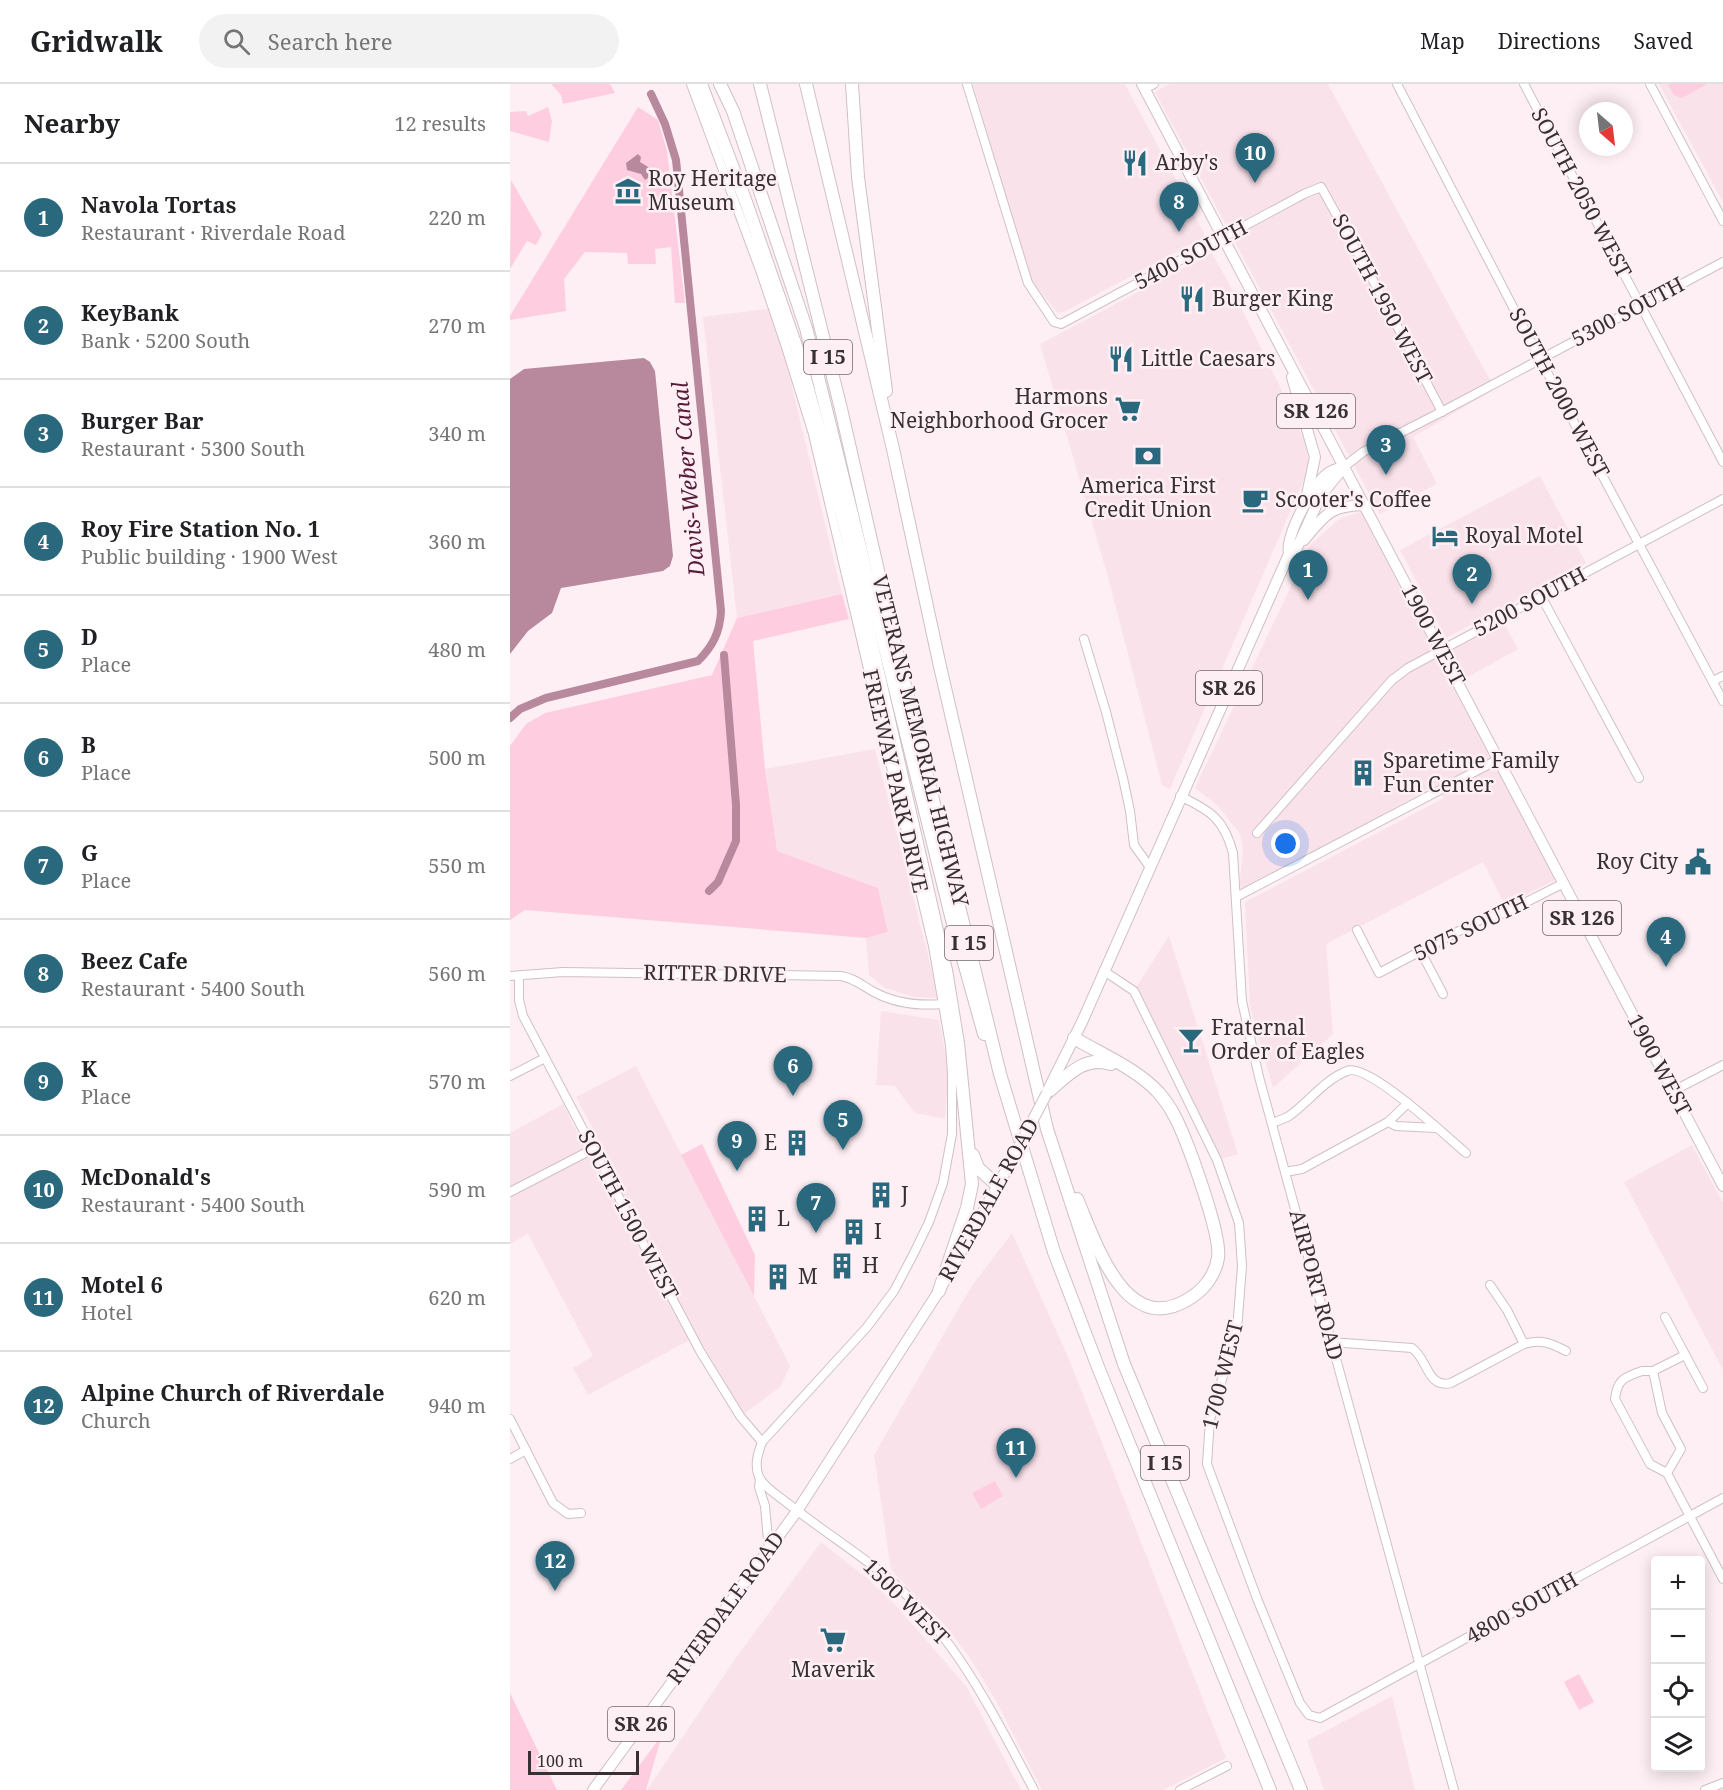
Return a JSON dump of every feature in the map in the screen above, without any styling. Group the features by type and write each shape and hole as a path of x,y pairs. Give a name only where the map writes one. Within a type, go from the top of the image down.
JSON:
{"highway":[{"path":"701,84 746,202 797,349 842,514 946,970 958,1043 972,1184 939,1291"},
{"path":"720,84 733,111 806,328 951,916 981,1030 1000,1074"},
{"path":"728,84 733,111"},
{"name":"VETERANS MEMORIAL HIGHWAY","path":"760,84 841,409 892,632 1000,1074 1041,1212 1102,1378 1270,1790"},
{"name":"VETERANS MEMORIAL HIGHWAY","path":"806,84 893,449 939,662 1047,1129 1124,1364 1301,1790"},
{"path":"852,84 858,177 893,449"},
{"path":"1047,1129 1107,1267 1121,1289 1144,1304 1160,1308 1177,1306 1194,1296 1208,1283 1219,1255 1216,1234 1174,1114 1157,1091 1144,1080 1074,1038"},
{"path":"1047,1093 1078,1067 1091,1061 1100,1060 1124,1068"},
{"path":"968,1142 978,1168 998,1186"}],"main road":[{"name":"1900 WEST","path":"1147,86 1223,237 1723,1186"},
{"path":"1286,356 1315,457 1305,504"},
{"name":"RIVERDALE ROAD","path":"1292,552 1287,547 1305,504 1327,473 1345,466"},
{"name":"RIVERDALE ROAD","path":"593,1790 797,1511 939,1291 998,1186 1074,1038 1180,796 1292,552 1321,495 1345,466"},
{"path":"1292,552 1324,516 1336,508 1365,505"}],"street":[{"name":"FREEWAY PARK DRIVE","path":"691,84 760,270 813,434 921,895 943,1004 952,1074 952,1134 943,1183 929,1222 894,1291 838,1360 762,1442"},
{"name":"5400 SOUTH","path":"967,84 1028,283 1054,322 1061,324 1304,194 1321,188"},
{"name":"SOUTH 2000 WEST","path":"1397,84 1540,359 1723,700"},
{"name":"SOUTH 2050 WEST","path":"1524,84 1723,462"},
{"path":"1650,84 1723,221"},
{"name":"SOUTH 1950 WEST","path":"1321,188 1375,284 1442,412"},
{"name":"5300 SOUTH","path":"1345,466 1363,452 1723,262"},
{"name":"5200 SOUTH","path":"1257,832 1392,680 1408,668 1722,502"},
{"path":"1541,596 1639,778"},
{"path":"1084,639 1106,711 1130,811 1134,845 1149,866"},
{"path":"1713,681 1723,676"},
{"path":"1236,897 1499,759"},
{"name":"AIRPORT ROAD","path":"1180,796 1211,813 1221,823 1229,837 1233,853 1242,1001 1285,1172 1454,1790"},
{"name":"5075 SOUTH","path":"1357,930 1379,973 1480,920 1505,913 1564,883"},
{"path":"1421,951 1443,994"},
{"name":"1700 WEST","path":"1104,971 1134,991 1217,1160 1239,1223 1242,1266 1237,1330 1210,1419 1207,1464 1258,1601 1300,1703 1309,1715 1320,1718"},
{"name":"RITTER DRIVE","path":"515,976 563,972 841,976 855,979 893,1001 914,1005 943,1004"},
{"name":"SOUTH 1500 WEST","path":"515,976 523,1016 700,1351 740,1416 762,1442"},
{"path":"510,1076 545,1058"},
{"path":"1673,1091 1723,1065"},
{"path":"1272,1123 1288,1117 1323,1086 1348,1070 1355,1069 1390,1088 1466,1154"},
{"path":"1285,1172 1302,1168 1388,1122 1408,1103"},
{"path":"1388,1122 1396,1126 1437,1128"},
{"path":"510,1192 593,1149"},
{"path":"1490,1285 1507,1310 1524,1344"},
{"path":"1665,1317 1703,1388"},
{"path":"1332,1342 1412,1348 1421,1356 1431,1378 1436,1383 1444,1385 1536,1340 1551,1343 1566,1352"},
{"path":"1685,1355 1653,1371 1642,1371 1625,1376 1616,1388 1615,1399 1650,1464 1667,1473 1723,1579"},
{"path":"1653,1371 1662,1413 1682,1449 1667,1473"},
{"path":"510,1419 553,1503 568,1514 581,1513"},
{"path":"762,1442 757,1456 757,1471 765,1506 769,1551"},
{"path":"510,1459 526,1450"},
{"name":"1500 WEST","path":"760,1479 797,1511 838,1539 887,1578 953,1648 979,1687 1034,1790"},
{"name":"4800 SOUTH","path":"1320,1718 1723,1498"},
{"path":"1180,1790 1227,1766"},
{"path":"1705,1790 1723,1783"}],"shaded area":[{"path":"551,84 610,84 615,93 563,104 561,95"},
{"path":"973,84 1125,84 1204,233 1204,237 1064,312 1058,313 1028,274"},
{"path":"1169,84 1328,84 1495,389 1413,437 1437,484 1380,514 1155,92"},
{"path":"1659,84 1723,84 1723,202 1674,112"},
{"path":"1668,84 1707,84 1682,98 1674,95"},
{"path":"548,107 552,121 549,142 510,131 510,112 526,111 528,116"},
{"path":"638,107 658,120 667,151 685,303 675,303 671,247 655,249 656,264 628,264 627,253 585,252 564,279 566,311 510,320 510,316"},
{"path":"638,154 641,157 640,162 653,170 652,175 645,180 641,174 627,170 626,163"},
{"path":"511,180 542,234 536,245 527,241 510,269"},
{"path":"1212,253 1286,399 1307,447 1309,462 1307,473 1170,789 1162,785 1108,577 1040,344"},
{"path":"773,308 842,594 737,618 703,317"},
{"path":"644,358 650,362 655,371 673,556 670,566 663,571 561,588 552,613 528,631 510,654 510,379 524,369"},
{"path":"1540,476 1586,563 1446,638 1400,550"},
{"path":"1361,512 1555,880 1505,905 1483,862 1326,944 1333,1034 1273,1088 1250,1007 1245,902 1444,798 1436,785 1249,887 1239,887 1243,851 1240,834 1218,806 1195,788 1311,544 1339,519"},
{"path":"842,594 849,619 753,641 765,769 777,851 878,888 888,932 866,938 525,910 510,920 510,746 526,724 545,713 712,675 737,618"},
{"path":"1503,621 1518,649 1464,679 1449,650"},
{"path":"875,749 939,998 914,997 885,988 869,975 866,938 888,932 878,888 776,851 765,769"},
{"path":"1169,936 1238,1154 1217,1160 1134,991"},
{"path":"881,1011 939,1020 949,1070 945,1119 915,1113 895,1086 876,1085"},
{"path":"636,1066 790,1366 780,1387 744,1414 697,1336 588,1395 573,1368 593,1356 528,1234 510,1244 510,1133 563,1104 607,1192 622,1184 576,1097"},
{"path":"702,1144 755,1255 754,1296 681,1155"},
{"path":"1692,1145 1723,1203 1723,1370 1624,1182"},
{"path":"1012,1233 1069,1359 1226,1758 1163,1790 1042,1790 996,1701 970,1658 944,1624 891,1570 874,1455 971,1287"},
{"path":"995,1481 1003,1496 981,1509 972,1493"},
{"path":"821,1542 893,1602 966,1686 1021,1790 647,1790 735,1659"},
{"path":"1579,1674 1594,1702 1579,1710 1564,1682"},
{"path":"510,1693 557,1790 510,1790"},
{"path":"1392,1696 1415,1790 1324,1790 1307,1741"},
{"path":"662,1735 646,1790 621,1790"}],"waterway":[{"name":"Davis-Weber Canal","path":"510,718 520,709 546,698 698,661 712,644 719,626 721,611 676,160 665,124 651,94"},
{"path":"709,891 718,882 736,841 736,805 724,655"}],"place":[{"name":"Arby's","path":"1135,163"},
{"name":"McDonald's","path":"1255,183"},
{"name":"Roy Heritage Museum","path":"628,191"},
{"name":"Beez Cafe","path":"1179,232"},
{"name":"Burger King","path":"1192,299"},
{"name":"Little Caesars","path":"1121,359"},
{"name":"Harmons Neighborhood Grocer","path":"1128,409"},
{"name":"America First Credit Union","path":"1148,456"},
{"name":"Burger Bar","path":"1386,475"},
{"name":"Scooter's Coffee","path":"1255,500"},
{"name":"Royal Motel","path":"1445,536"},
{"name":"Navola Tortas","path":"1308,600"},
{"name":"KeyBank","path":"1472,604"},
{"name":"Sparetime Family Fun Center","path":"1363,773"},
{"name":"Roy City","path":"1698,862"},
{"name":"Roy Fire Station No. 1","path":"1666,967"},
{"name":"Fraternal Order of Eagles","path":"1191,1040"},
{"name":"B","path":"793,1096"},
{"name":"E","path":"797,1143"},
{"name":"D","path":"843,1150"},
{"name":"K","path":"737,1171"},
{"name":"J","path":"881,1195"},
{"name":"L","path":"757,1219"},
{"name":"I","path":"854,1232"},
{"name":"G","path":"816,1233"},
{"name":"H","path":"842,1266"},
{"name":"M","path":"778,1277"},
{"name":"Motel 6","path":"1016,1478"},
{"name":"Alpine Church of Riverdale","path":"555,1591"},
{"name":"Maverik","path":"833,1640"}]}
